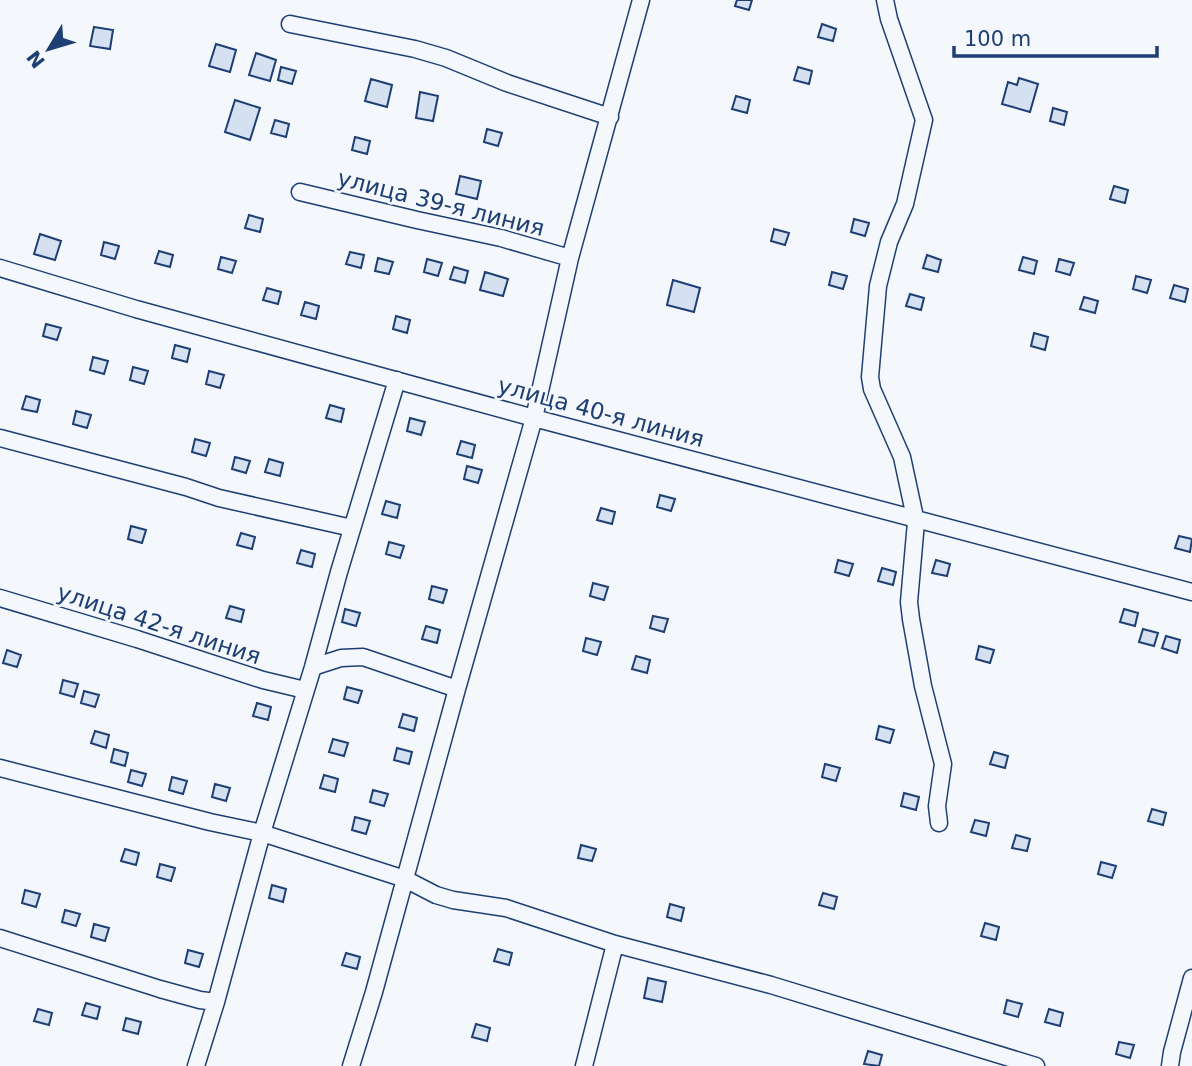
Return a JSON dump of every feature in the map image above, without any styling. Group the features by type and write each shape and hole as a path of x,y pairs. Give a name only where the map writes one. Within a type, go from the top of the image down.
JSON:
{"street":[{"path":"351,1066 534,418 570,258 641,0"},
{"path":"885,0 924,120 905,204 889,242 878,286 870,377 872,389 902,457 915,519 909,602 923,686 943,764 937,806 939,823"},
{"path":"290,24 446,58 507,83 610,117"},
{"name":"улица 39-я линия","path":"300,192 501,238 570,258"},
{"name":"улица 40-я линия","path":"0,268 136,309 534,418 1192,592"},
{"path":"196,1066 262,833 397,380"},
{"path":"0,438 219,498 352,528"},
{"name":"улица 42-я линия","path":"0,598 263,680 305,690"},
{"path":"313,667 341,658 363,657 457,689"},
{"path":"0,768 262,833 405,879 436,895 506,908 615,944 771,985 1036,1066"},
{"path":"0,938 160,989 216,1002"},
{"path":"584,1066 615,944"},
{"path":"1170,1066 1192,978"}],"building":[{"path":"737,0 752,0 749,10 735,6"},
{"path":"822,24 836,29 833,41 818,37"},
{"path":"94,27 113,30 110,49 90,46"},
{"path":"216,44 236,50 230,72 209,66"},
{"path":"256,53 276,60 270,81 249,75"},
{"path":"281,67 296,71 292,84 278,80"},
{"path":"798,67 812,71 809,84 794,80"},
{"path":"1019,78 1038,84 1030,112 1002,104 1008,82 1017,85"},
{"path":"371,79 392,85 387,107 365,101"},
{"path":"420,92 438,96 433,121 416,118"},
{"path":"736,96 750,100 747,113 732,109"},
{"path":"235,100 260,108 250,140 225,132"},
{"path":"1053,108 1067,112 1064,125 1050,121"},
{"path":"275,120 289,124 286,137 271,133"},
{"path":"487,129 502,133 498,146 484,142"},
{"path":"355,137 370,141 367,154 352,150"},
{"path":"460,176 481,181 477,199 456,194"},
{"path":"1114,186 1128,190 1125,203 1110,199"},
{"path":"249,215 263,219 260,232 245,228"},
{"path":"854,219 869,223 865,236 851,232"},
{"path":"774,229 789,233 785,245 771,241"},
{"path":"40,234 61,241 55,260 34,254"},
{"path":"104,242 119,246 115,259 101,255"},
{"path":"159,251 173,255 170,267 155,263"},
{"path":"350,252 364,255 361,268 346,264"},
{"path":"927,255 941,260 938,272 923,268"},
{"path":"221,257 236,261 232,273 218,269"},
{"path":"1023,257 1037,261 1034,274 1019,270"},
{"path":"378,258 393,262 389,274 375,271"},
{"path":"427,259 442,263 438,276 424,272"},
{"path":"1059,259 1074,263 1070,275 1056,271"},
{"path":"454,267 468,271 465,283 450,279"},
{"path":"485,272 508,279 503,296 480,290"},
{"path":"832,272 847,276 843,289 829,285"},
{"path":"1136,276 1151,280 1147,293 1133,289"},
{"path":"673,280 700,288 694,312 667,305"},
{"path":"1174,285 1188,289 1185,302 1170,298"},
{"path":"267,288 281,292 278,304 263,300"},
{"path":"910,294 924,298 921,310 906,306"},
{"path":"1084,297 1098,301 1095,313 1080,309"},
{"path":"305,302 319,306 316,319 301,315"},
{"path":"396,316 410,320 407,333 393,329"},
{"path":"46,324 61,328 57,340 43,336"},
{"path":"1034,333 1048,337 1045,350 1031,346"},
{"path":"175,345 190,349 187,362 172,358"},
{"path":"93,357 108,361 104,374 90,370"},
{"path":"133,367 148,371 144,384 130,380"},
{"path":"209,371 224,375 220,388 206,384"},
{"path":"26,396 40,400 37,412 22,409"},
{"path":"330,405 344,409 341,422 326,418"},
{"path":"76,411 91,415 87,428 73,424"},
{"path":"410,418 425,422 421,435 407,431"},
{"path":"195,439 210,443 206,456 192,452"},
{"path":"461,441 475,445 472,458 457,454"},
{"path":"235,457 250,461 246,473 232,469"},
{"path":"269,459 283,463 280,476 265,472"},
{"path":"467,466 482,470 478,483 464,479"},
{"path":"660,495 675,499 671,511 657,507"},
{"path":"386,501 400,505 397,518 382,514"},
{"path":"601,508 615,512 612,524 597,520"},
{"path":"131,526 146,530 142,543 128,539"},
{"path":"241,533 255,537 252,549 237,545"},
{"path":"1179,536 1192,539 1190,552 1175,548"},
{"path":"389,542 404,546 400,558 386,554"},
{"path":"301,550 315,554 312,567 297,563"},
{"path":"838,560 853,564 849,576 835,572"},
{"path":"936,560 950,564 947,576 932,573"},
{"path":"882,568 896,572 893,585 878,581"},
{"path":"593,583 608,587 604,600 590,596"},
{"path":"432,586 447,590 443,603 429,599"},
{"path":"230,606 244,610 241,622 226,618"},
{"path":"345,609 360,613 356,626 342,622"},
{"path":"1124,609 1138,613 1135,626 1120,622"},
{"path":"653,616 668,619 664,632 650,628"},
{"path":"426,626 440,630 437,643 422,639"},
{"path":"1143,629 1158,633 1154,646 1139,642"},
{"path":"1166,636 1180,640 1177,653 1162,648"},
{"path":"586,638 601,642 597,655 583,651"},
{"path":"979,646 994,650 990,663 976,659"},
{"path":"7,650 21,655 17,667 3,663"},
{"path":"636,656 650,660 647,673 632,669"},
{"path":"63,680 78,684 74,697 60,693"},
{"path":"347,687 362,691 358,703 344,699"},
{"path":"84,691 99,695 95,707 81,703"},
{"path":"257,703 271,707 268,720 253,716"},
{"path":"403,714 417,718 414,731 399,727"},
{"path":"879,726 894,730 890,743 876,739"},
{"path":"95,731 109,735 106,748 91,743"},
{"path":"333,739 348,743 344,756 329,752"},
{"path":"397,748 412,752 409,764 394,760"},
{"path":"114,749 128,753 125,766 111,762"},
{"path":"994,752 1008,756 1005,768 990,764"},
{"path":"825,764 840,768 836,781 822,777"},
{"path":"131,770 146,774 142,786 128,782"},
{"path":"324,775 338,779 335,792 320,788"},
{"path":"172,777 187,781 183,794 169,790"},
{"path":"215,784 230,788 226,801 212,797"},
{"path":"373,790 388,794 384,806 370,802"},
{"path":"904,793 919,797 916,810 901,806"},
{"path":"1152,809 1166,813 1163,825 1148,821"},
{"path":"355,817 370,821 366,834 352,830"},
{"path":"975,820 989,823 986,836 971,832"},
{"path":"1016,835 1030,839 1027,851 1012,848"},
{"path":"581,845 596,849 592,861 578,858"},
{"path":"125,849 139,853 136,865 121,861"},
{"path":"1101,862 1116,866 1112,878 1098,874"},
{"path":"160,864 175,868 171,881 157,877"},
{"path":"272,885 286,889 283,902 269,898"},
{"path":"25,890 40,894 36,907 22,903"},
{"path":"823,893 837,897 834,909 819,905"},
{"path":"670,904 684,908 681,921 667,917"},
{"path":"65,910 80,914 76,926 62,922"},
{"path":"985,923 999,927 996,940 981,936"},
{"path":"94,924 109,928 105,941 91,937"},
{"path":"498,949 512,953 509,965 494,961"},
{"path":"188,950 203,954 199,967 185,963"},
{"path":"346,953 360,957 357,969 342,965"},
{"path":"648,978 666,982 662,1002 644,998"},
{"path":"1007,1000 1022,1004 1018,1017 1004,1013"},
{"path":"86,1003 100,1007 97,1019 82,1015"},
{"path":"38,1009 52,1013 49,1025 34,1021"},
{"path":"1049,1009 1063,1013 1060,1026 1045,1022"},
{"path":"126,1018 141,1022 138,1034 123,1030"},
{"path":"476,1024 490,1028 487,1041 472,1037"},
{"path":"1119,1042 1134,1045 1130,1058 1116,1054"},
{"path":"868,1051 882,1055 879,1066 864,1064"}]}
